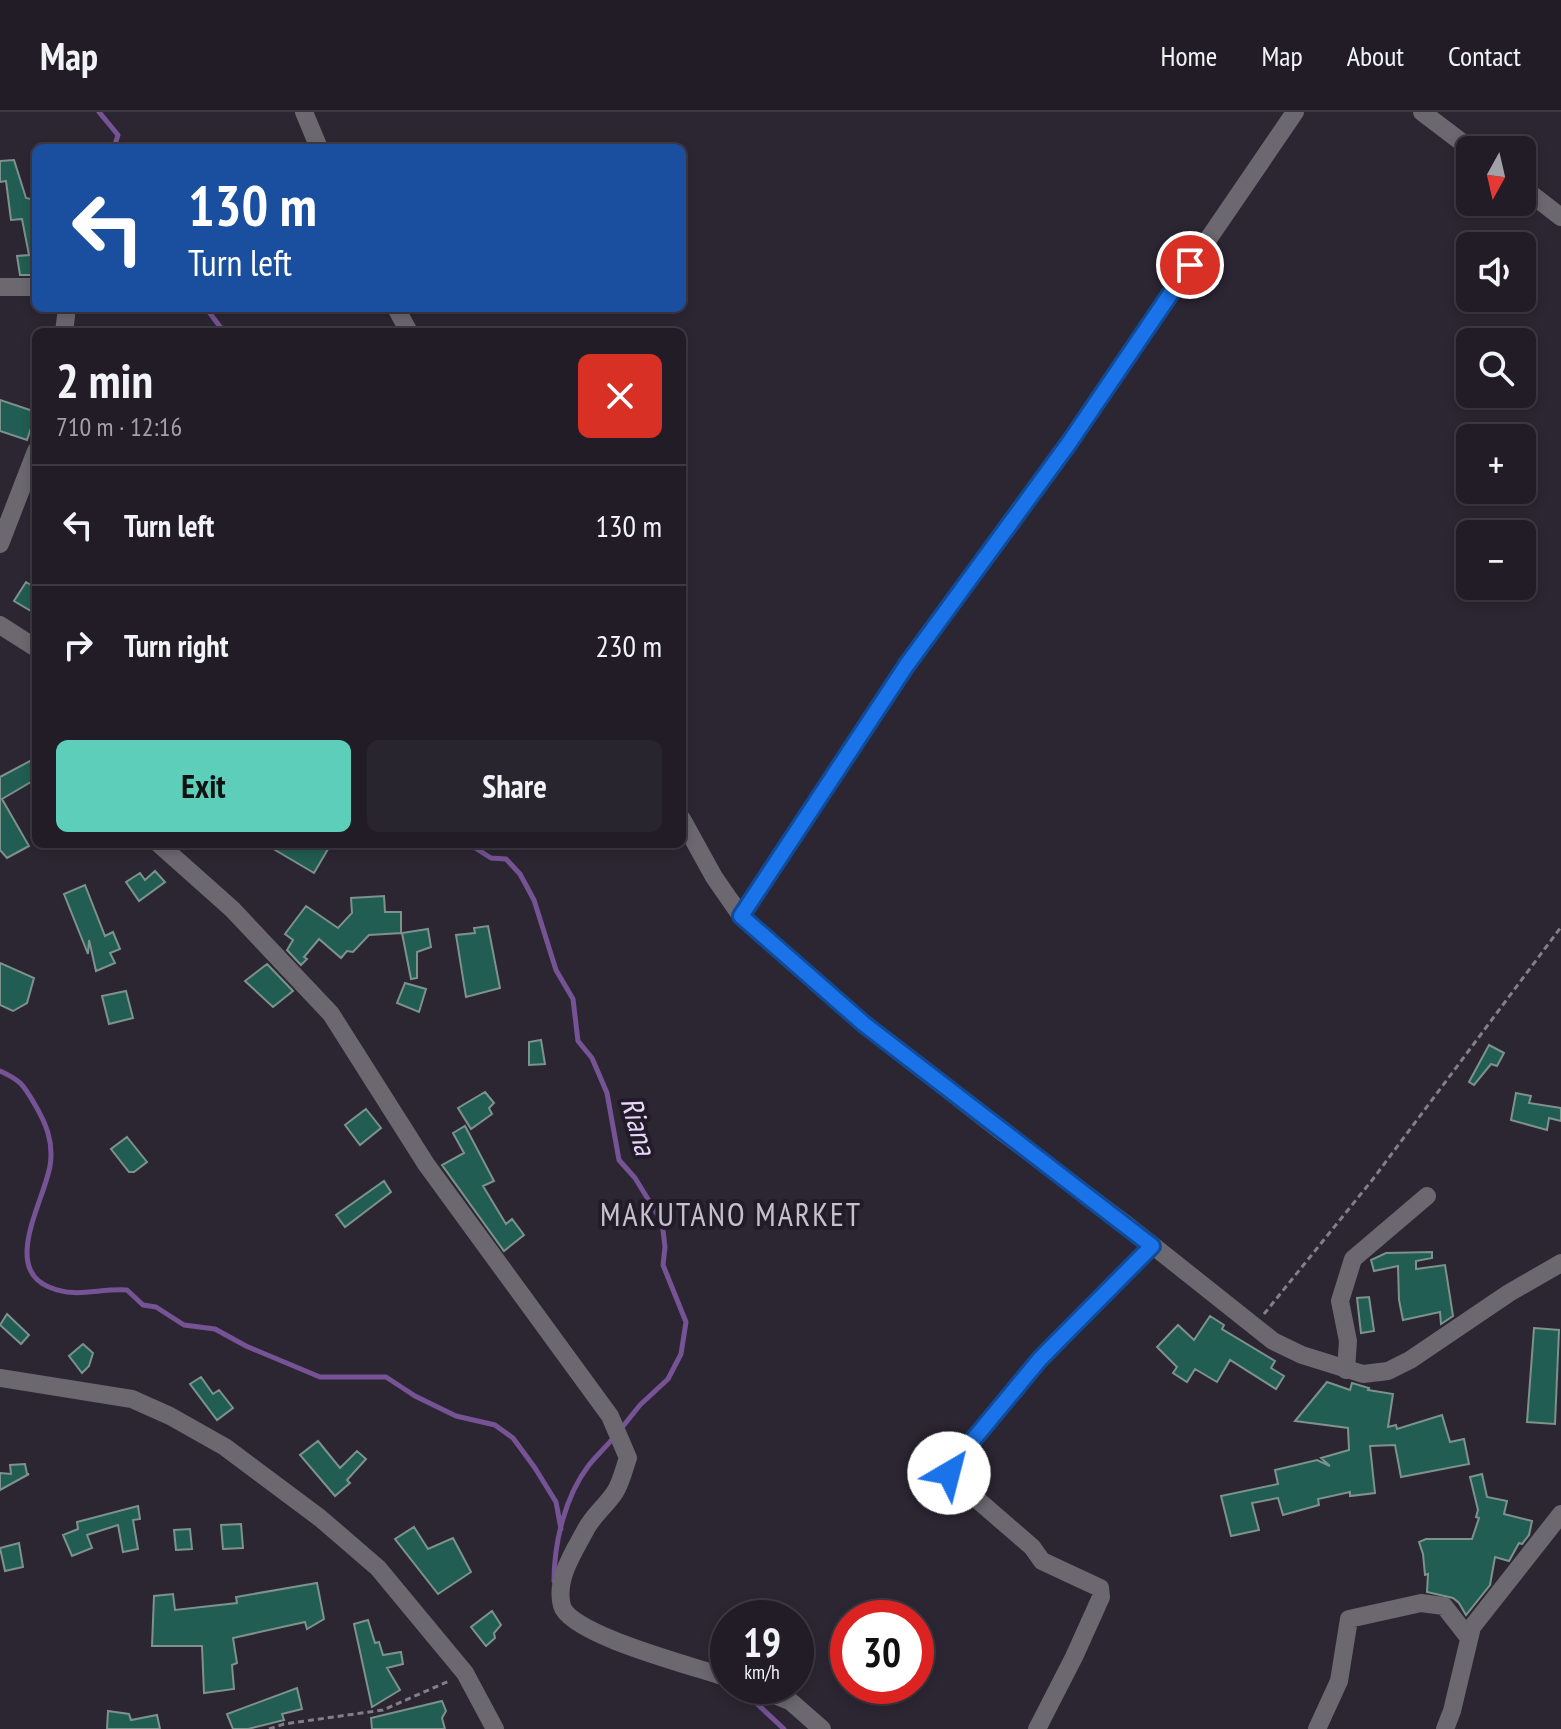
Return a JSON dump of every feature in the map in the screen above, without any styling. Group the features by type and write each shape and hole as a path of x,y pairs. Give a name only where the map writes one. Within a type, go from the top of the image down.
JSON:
{"street":[{"path":"304,112 317,144"},
{"path":"741,916 906,666 1069,443 1295,112"},
{"path":"1422,112 1456,138"},
{"path":"1536,198 1561,217"},
{"path":"0,287 32,287"},
{"path":"0,544 32,461"},
{"path":"0,625 32,645"},
{"path":"686,826 714,877 741,916 864,1024 1273,1341 1346,1370 1363,1374 1388,1371 1561,1263"},
{"path":"163,848 232,909 331,1014 426,1164 610,1416 628,1458 617,1490 587,1527 566,1569 560,1590 563,1609 573,1621 598,1635 710,1672"},
{"path":"1346,1370 1348,1341 1340,1301 1353,1259 1427,1196"},
{"path":"1037,1729 1101,1597 1100,1588 1042,1561 1032,1547 950,1476 949,1469 1040,1359 1152,1246"},
{"path":"0,1378 132,1399 225,1447 320,1518 378,1568 465,1673 495,1729"},
{"path":"1445,1729 1472,1627 1561,1514"},
{"path":"1317,1729 1339,1681 1349,1619 1421,1603 1444,1606 1469,1638"},
{"path":"793,1704 822,1729"}],"path":[{"path":"1254,1326 1373,1179 1561,927"},
{"path":"269,1729 284,1724 383,1710 465,1673"}],"building":[{"path":"14,160 26,198 32,199 32,275 20,275 17,256 29,255 22,219 11,220 6,181 0,182 0,161"},
{"path":"0,400 32,411 32,425 27,440 0,431"},
{"path":"26,582 32,586 32,612 14,601"},
{"path":"32,760 32,781 2,799 29,846 7,858 0,850 0,777"},
{"path":"272,848 329,848 314,873"},
{"path":"155,871 165,882 139,901 126,882 140,873 145,880"},
{"path":"85,885 105,936 113,932 120,949 110,953 115,963 96,971 89,940 88,954 64,894"},
{"path":"384,896 385,912 401,912 401,933 369,935 353,952 347,951 341,958 319,939 301,965 287,950 293,940 285,934 306,906 338,928 352,913 351,898"},
{"path":"488,926 500,988 466,997 456,935 475,933 474,928"},
{"path":"428,929 431,947 417,952 417,978 411,979 402,933"},
{"path":"0,963 34,978 27,1003 13,1011 0,1005"},
{"path":"267,964 293,991 273,1007 245,981"},
{"path":"405,983 426,989 419,1012 397,1003"},
{"path":"126,991 133,1018 109,1024 102,996"},
{"path":"541,1040 545,1064 529,1065 529,1042"},
{"path":"1489,1045 1504,1053 1497,1066 1491,1064 1474,1085 1469,1082"},
{"path":"485,1092 494,1103 489,1108 492,1114 471,1129 458,1108"},
{"path":"1516,1093 1531,1096 1529,1103 1561,1108 1561,1121 1549,1118 1547,1130 1511,1120"},
{"path":"366,1109 381,1128 360,1145 345,1125"},
{"path":"465,1126 494,1181 483,1186 506,1224 512,1219 524,1235 504,1251 442,1165 464,1153 453,1133"},
{"path":"127,1137 147,1162 134,1172 129,1172 111,1149"},
{"path":"384,1181 391,1192 345,1227 336,1215"},
{"path":"1432,1252 1432,1258 1416,1261 1416,1269 1445,1265 1453,1316 1441,1324 1440,1312 1403,1320 1398,1266 1374,1271 1371,1260 1386,1253"},
{"path":"1369,1297 1374,1331 1361,1333 1357,1298"},
{"path":"7,1314 29,1335 21,1344 0,1325"},
{"path":"1210,1316 1224,1325 1222,1329 1275,1361 1271,1368 1284,1376 1276,1389 1230,1360 1217,1382 1195,1369 1187,1382 1173,1373 1177,1367 1157,1347 1178,1325 1194,1340"},
{"path":"1534,1328 1559,1330 1555,1424 1527,1422"},
{"path":"83,1344 93,1353 89,1366 82,1373 69,1356"},
{"path":"201,1377 213,1394 219,1390 233,1408 217,1420 190,1384"},
{"path":"1327,1382 1350,1390 1352,1383 1368,1390 1393,1394 1388,1427 1396,1425 1397,1429 1442,1415 1450,1442 1464,1439 1469,1464 1401,1477 1395,1445 1370,1446 1375,1493 1350,1496 1350,1492 1318,1499 1319,1505 1283,1515 1278,1498 1252,1503 1259,1530 1231,1536 1221,1496 1278,1484 1275,1470 1317,1460 1330,1466 1321,1458 1349,1450 1348,1428 1295,1421"},
{"path":"318,1441 340,1468 357,1451 366,1459 347,1480 350,1483 335,1496 300,1455"},
{"path":"25,1464 29,1474 0,1490 0,1473 11,1474 10,1465"},
{"path":"1482,1474 1487,1497 1507,1501 1504,1514 1532,1521 1529,1535 1522,1544 1519,1543 1509,1561 1495,1557 1490,1585 1466,1615 1453,1598 1427,1592 1428,1574 1425,1575 1419,1542 1426,1539 1472,1539 1479,1518 1476,1517 1478,1510 1470,1477"},
{"path":"138,1506 140,1519 133,1520 138,1549 123,1552 118,1525 87,1535 92,1548 72,1556 63,1535 78,1529 77,1522"},
{"path":"241,1524 243,1548 223,1549 221,1525"},
{"path":"414,1527 428,1549 453,1538 471,1572 438,1594 395,1539"},
{"path":"190,1529 192,1549 176,1550 174,1530"},
{"path":"19,1543 23,1567 5,1571 0,1548"},
{"path":"317,1583 324,1619 307,1629 305,1622 233,1638 237,1663 232,1665 234,1689 204,1693 202,1646 152,1646 154,1596 173,1594 175,1610 237,1603 236,1597"},
{"path":"492,1611 501,1625 494,1633 495,1638 486,1646 471,1627"},
{"path":"368,1620 375,1643 379,1642 383,1655 401,1652 403,1664 387,1668 400,1690 372,1707 354,1624"},
{"path":"297,1688 302,1709 282,1714 284,1720 248,1729 233,1729 227,1714"},
{"path":"442,1701 446,1711 442,1718 445,1729 372,1729 371,1718"},
{"path":"108,1711 129,1714 131,1720 157,1715 160,1729 107,1729"}],"waterway":[{"name":"Riana","path":"99,112 118,135 115,144"},
{"name":"Riana","path":"209,312 221,328"},
{"name":"Riana","path":"475,848 491,858 506,859 520,874 534,900 556,970 573,999 578,1041 592,1058 607,1093 619,1160 635,1178 662,1222 665,1247 663,1265 686,1322 681,1354 668,1379 640,1405 620,1430"},
{"path":"0,1071 17,1080 27,1091 50,1141 50,1166 27,1250 28,1265 35,1278 49,1287 69,1292 127,1290 143,1305 156,1307 184,1325 215,1329 246,1346 320,1377 386,1377 415,1396 456,1416 495,1425 513,1438 535,1468 556,1502 561,1529"},
{"name":"Riana","path":"554,1581 556,1551 567,1505 589,1465 615,1436"},
{"name":"Riana","path":"757,1704 784,1729"}],"district":[{"name":"MAKUTANO MARKET","path":"731,1215"}],"route":[{"path":"949,1473 949,1469 1040,1359 1152,1246 864,1024 741,916 906,666 1069,443 1190,265"}]}
